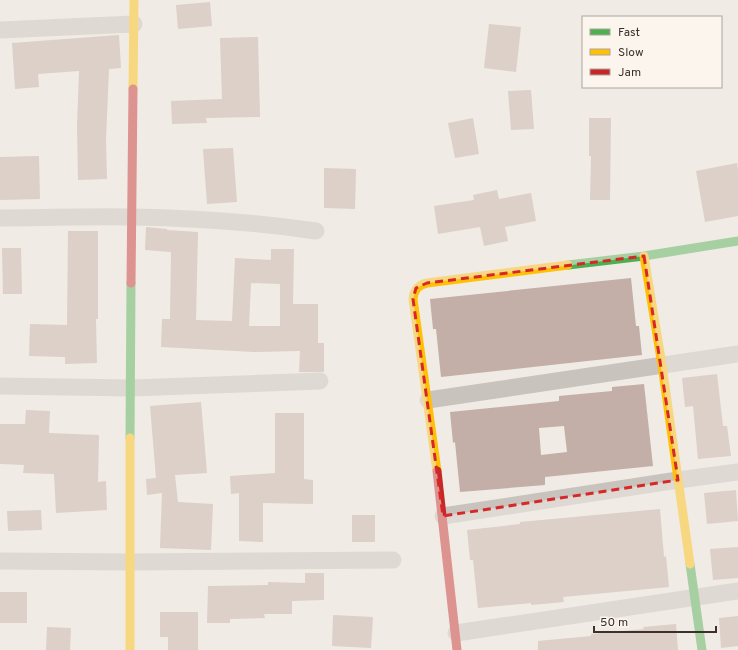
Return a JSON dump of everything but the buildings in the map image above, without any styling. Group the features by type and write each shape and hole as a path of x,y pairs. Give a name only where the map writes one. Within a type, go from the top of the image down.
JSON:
{"street":[{"path":"130,650 132,388 131,217 134,0"},
{"path":"0,30 134,24"},
{"path":"0,218 131,217 230,221 316,231"},
{"path":"457,650 444,516 413,299 416,288 421,285 644,256 738,241"},
{"path":"644,256 662,365 702,650"},
{"path":"428,400 738,354"},
{"path":"0,386 132,388 320,381"},
{"path":"444,516 738,472"},
{"path":"0,561 131,562 393,560"},
{"path":"456,633 738,591"}],"highlighted area":[{"path":"644,256 678,480 443,516 413,299 416,288 427,283"}],"traffic: fast":[{"path":"568,265 644,256 738,241"},
{"path":"130,438 131,283"},
{"path":"690,564 702,650"}],"traffic: slow":[{"path":"133,89 134,0"},
{"path":"644,256 662,365 690,564"},
{"path":"437,471 413,299 415,291 421,285 427,283 568,265"},
{"path":"130,438 130,650"}],"traffic: jam":[{"path":"131,283 133,89"},
{"path":"437,471 457,650"}]}
